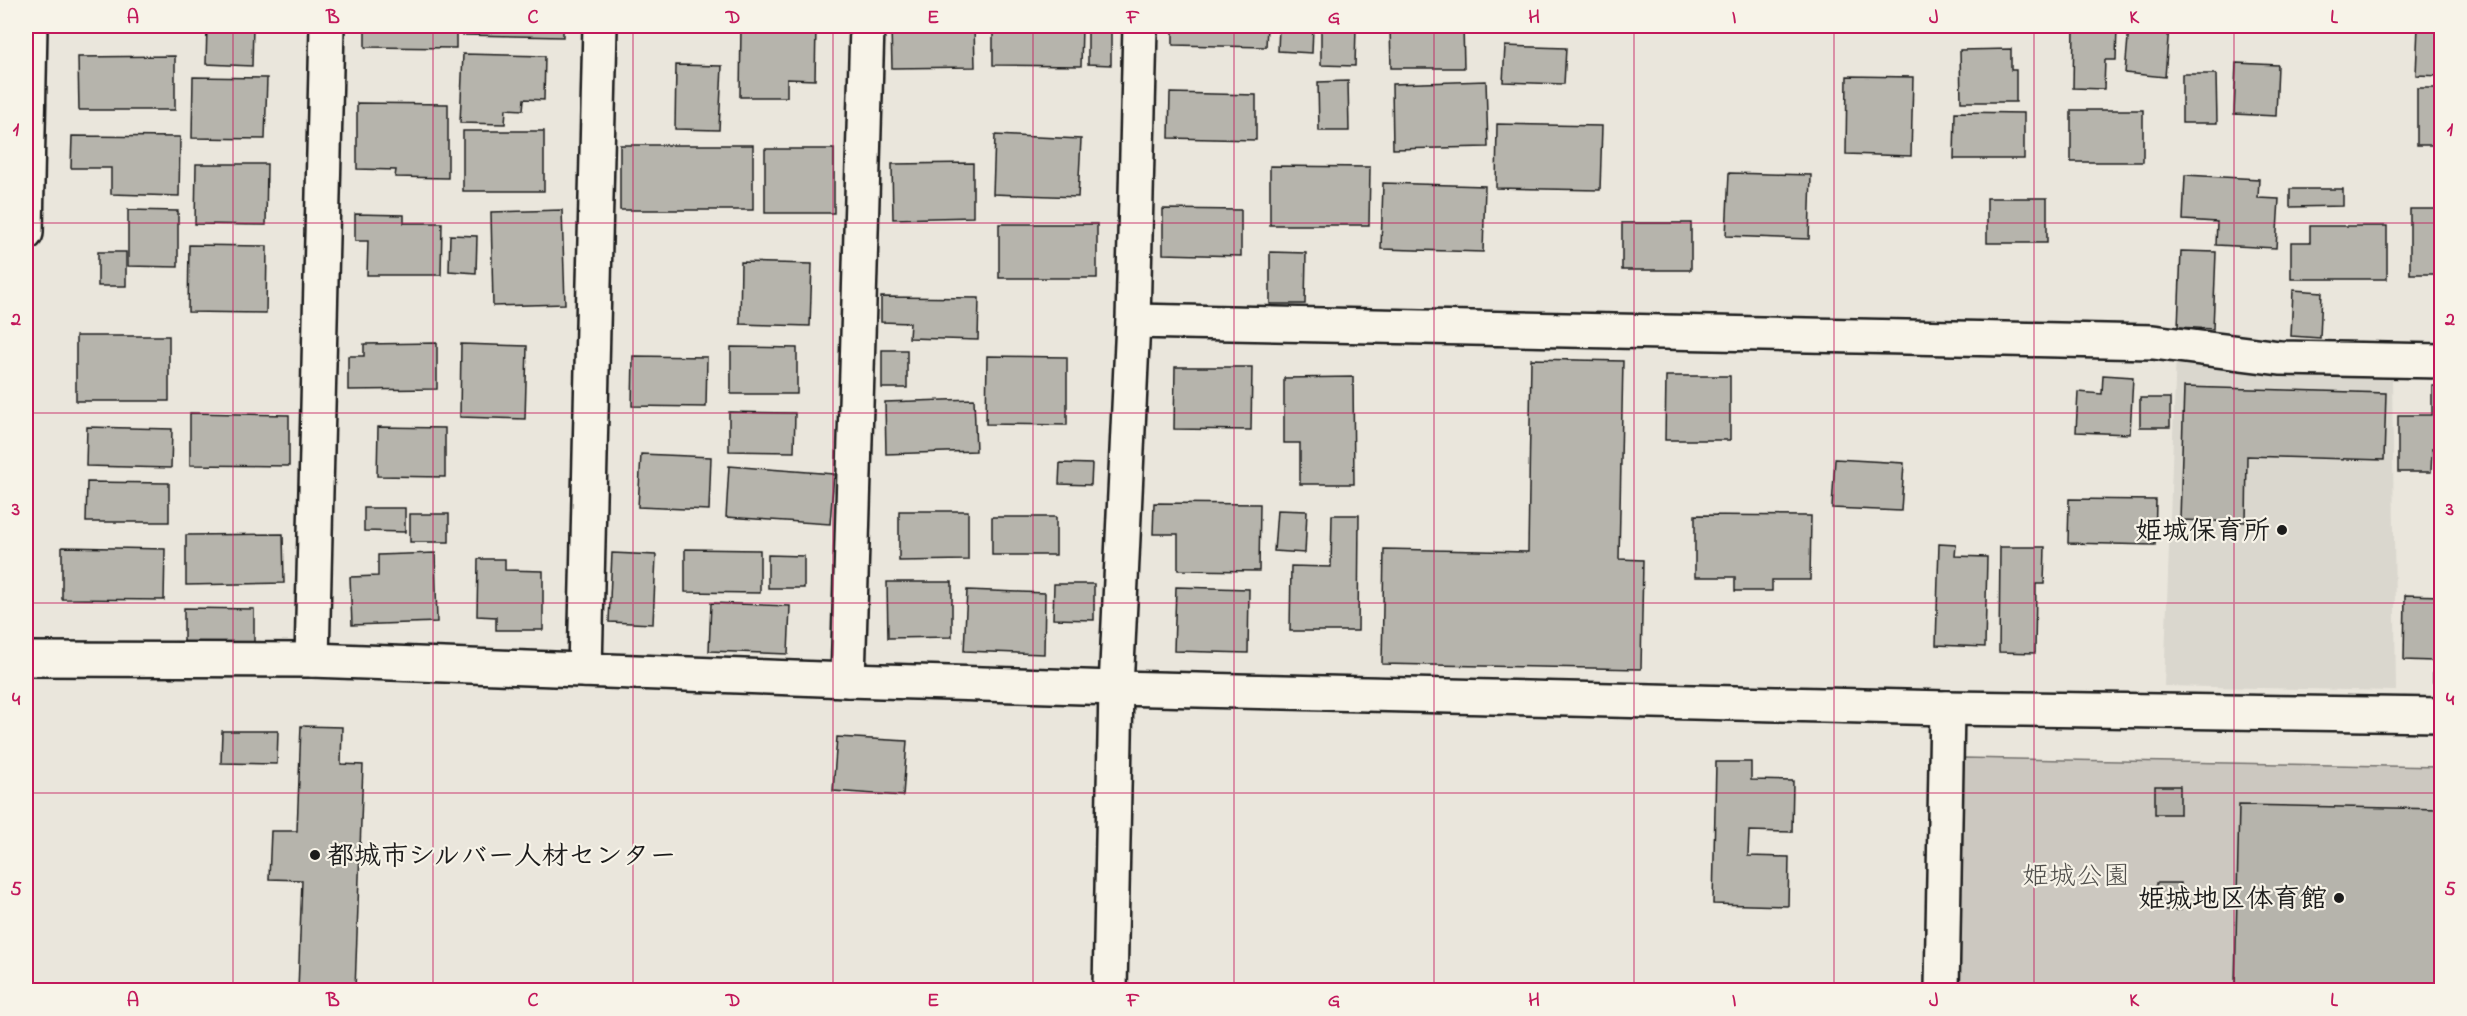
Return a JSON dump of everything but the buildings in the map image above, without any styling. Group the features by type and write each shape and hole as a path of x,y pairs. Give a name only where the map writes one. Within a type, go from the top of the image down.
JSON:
{"street":[{"path":"26,233 30,26"},
{"path":"312,660 327,26"},
{"path":"585,670 600,26"},
{"path":"848,680 867,26"},
{"path":"1110,990 1116,688 1133,321 1140,26"},
{"path":"1133,321 2153,342 2280,358 2442,361"},
{"path":"26,659 312,660 1116,688 1947,708 2442,715"},
{"path":"1942,990 1947,708"}],"shaded area":[{"name":"姫城保育所","path":"2176,353 2392,374 2396,691 2164,686"}],"green space":[{"name":"姫城公園","path":"1962,758 2441,767 2441,990 1958,990"}],"place":[{"name":"姫城保育所","path":"2282,530"},
{"name":"都城市シルバー人材センター","path":"315,855"},
{"name":"姫城地区体育館","path":"2339,898"}]}
